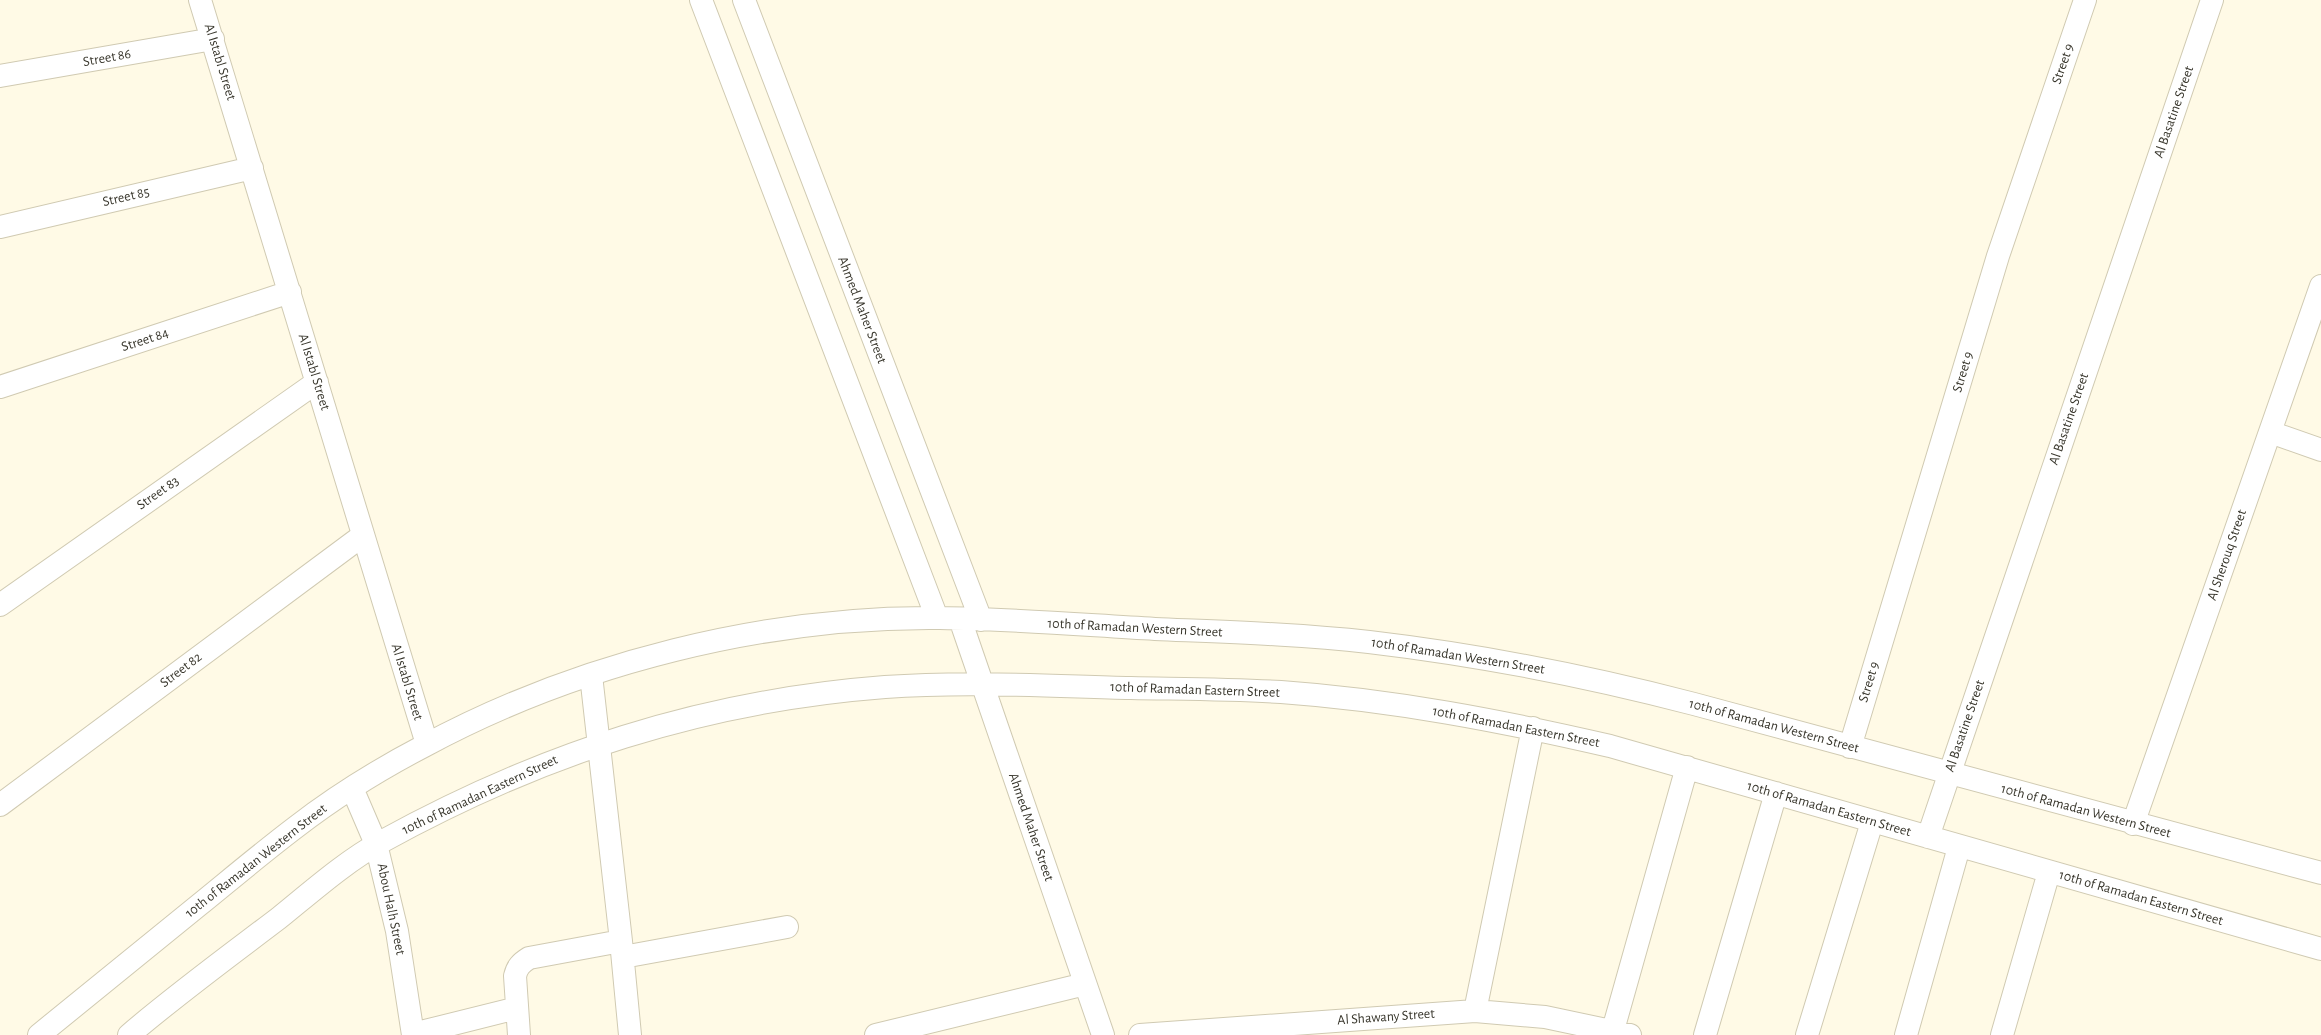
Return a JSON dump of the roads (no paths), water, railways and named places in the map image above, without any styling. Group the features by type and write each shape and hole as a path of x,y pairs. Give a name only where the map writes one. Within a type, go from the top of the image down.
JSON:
{"street":[{"name":"Al Istabl Street","path":"200,0 290,292 362,536 427,744"},
{"path":"701,0 938,618"},
{"name":"Ahmed Maher Street","path":"744,0 970,619 982,684 1103,1035"},
{"name":"Street 9","path":"1850,747 1998,256 2085,0"},
{"name":"Al Basatine Street","path":"1928,838 2212,0"},
{"name":"Street 86","path":"0,76 213,40"},
{"name":"Street 85","path":"0,227 252,168"},
{"name":"Al Sherouq Street","path":"2133,824 2321,286"},
{"name":"Street 84","path":"0,387 290,292"},
{"name":"Street 83","path":"0,605 317,382"},
{"path":"2270,432 2321,450"},
{"name":"Street 82","path":"0,805 362,536"},
{"name":"10th of Ramadan Western Street","path":"39,1035 299,824 352,788 427,744 507,706 591,675 676,650 762,632 850,622 938,618 970,619 1280,635 1364,642 1447,652 1612,683 2133,824 2321,873"},
{"path":"591,675 622,949 630,1035"},
{"name":"10th of Ramadan Eastern Street","path":"139,1031 376,844 522,773 598,743 693,716 789,697 887,687 982,684 1280,692 1411,707 1533,728 1610,746 1687,767 1959,847 2321,949"},
{"path":"1476,1011 1533,728"},
{"path":"1621,1033 1687,767"},
{"name":"Abou Halh Street","path":"352,788 376,844 397,931 413,1035"},
{"path":"1705,1035 1776,793"},
{"path":"1807,1035 1872,822"},
{"path":"1906,1035 1959,847"},
{"path":"2002,1035 2049,872"},
{"path":"519,1035 515,976 516,968 529,958 622,949 786,927"},
{"path":"876,1035 1085,984"},
{"path":"413,1035 517,1008"},
{"name":"Al Shawany Street","path":"1140,1035 1476,1011 1545,1016 1621,1033"}]}
